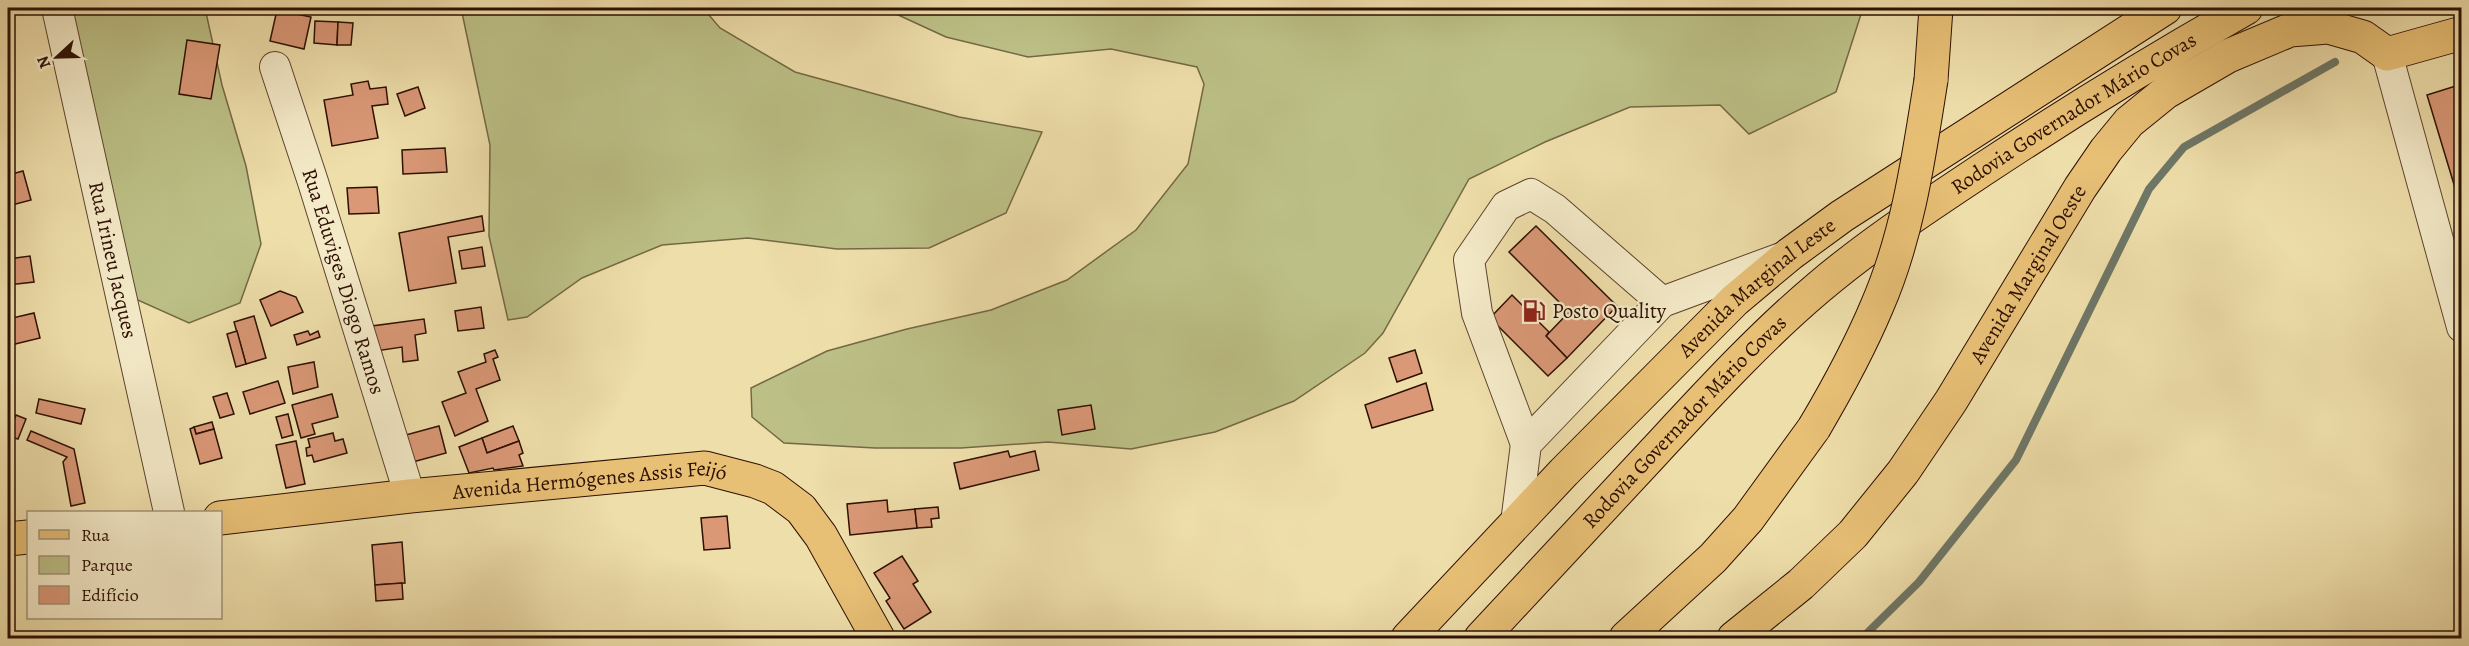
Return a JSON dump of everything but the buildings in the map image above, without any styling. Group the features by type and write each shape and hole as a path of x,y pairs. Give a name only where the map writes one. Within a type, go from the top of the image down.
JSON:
{"main road":[{"name":"Rodovia Governador Mário Covas","path":"1626,639 1696,575 1748,519 1814,428 1845,375 1878,305 1896,251 1913,186 1930,80 1936,8"},
{"name":"Avenida Marginal Leste","path":"1408,639 1516,524 1735,300 1790,255 1878,192 2165,8"},
{"name":"Rodovia Governador Mário Covas","path":"1481,639 1727,375 1816,290 1908,219 2016,147 2144,66 2246,8"},
{"name":"Avenida Marginal Oeste","path":"1734,639 1801,584 1853,534 1903,472 1951,401 2080,188 2129,122 2166,92 2217,62 2290,30 2328,27 2363,37 2387,54"},
{"path":"2387,54 2462,33"},
{"name":"Avenida Hermógenes Assis Feijó","path":"222,518 410,496 705,468 773,488 801,509 820,536 878,639"},
{"path":"8,539 27,537"}],"street":[{"name":"Rua Irineu Jacques","path":"57,8 169,511"},
{"path":"2387,54 2453,261 2462,327"},
{"name":"Rua Eduviges Diogo Ramos","path":"275,66 410,496"},
{"path":"1516,524 1526,444 1477,313 1469,260 1506,206 1532,194 1555,209 1662,302"},
{"path":"1526,444 1662,302 1790,255"}],"green space":[{"path":"43,8 205,8 222,85 246,166 261,244 240,303 189,323 122,293"},
{"path":"461,8 703,8 720,28 795,72 959,117 1042,132 1006,213 929,248 837,249 748,238 662,245 582,278 527,317 508,320 489,236 490,145"},
{"path":"883,8 1863,8 1836,92 1749,134 1720,105 1630,107 1545,142 1469,179 1383,333 1365,353 1294,401 1215,432 1131,449 1048,442 961,448 875,448 784,443 752,417 751,388 827,351 907,329 991,310 1067,280 1136,230 1188,164 1204,84 1197,67 1111,49 1028,57 946,37"}],"waterway":[{"path":"1862,638 1919,582 2016,460 2149,189 2184,147 2335,62"},
{"path":"1355,638 1368,638"}],"place":[{"name":"Posto Quality","path":"1534,311"}]}
